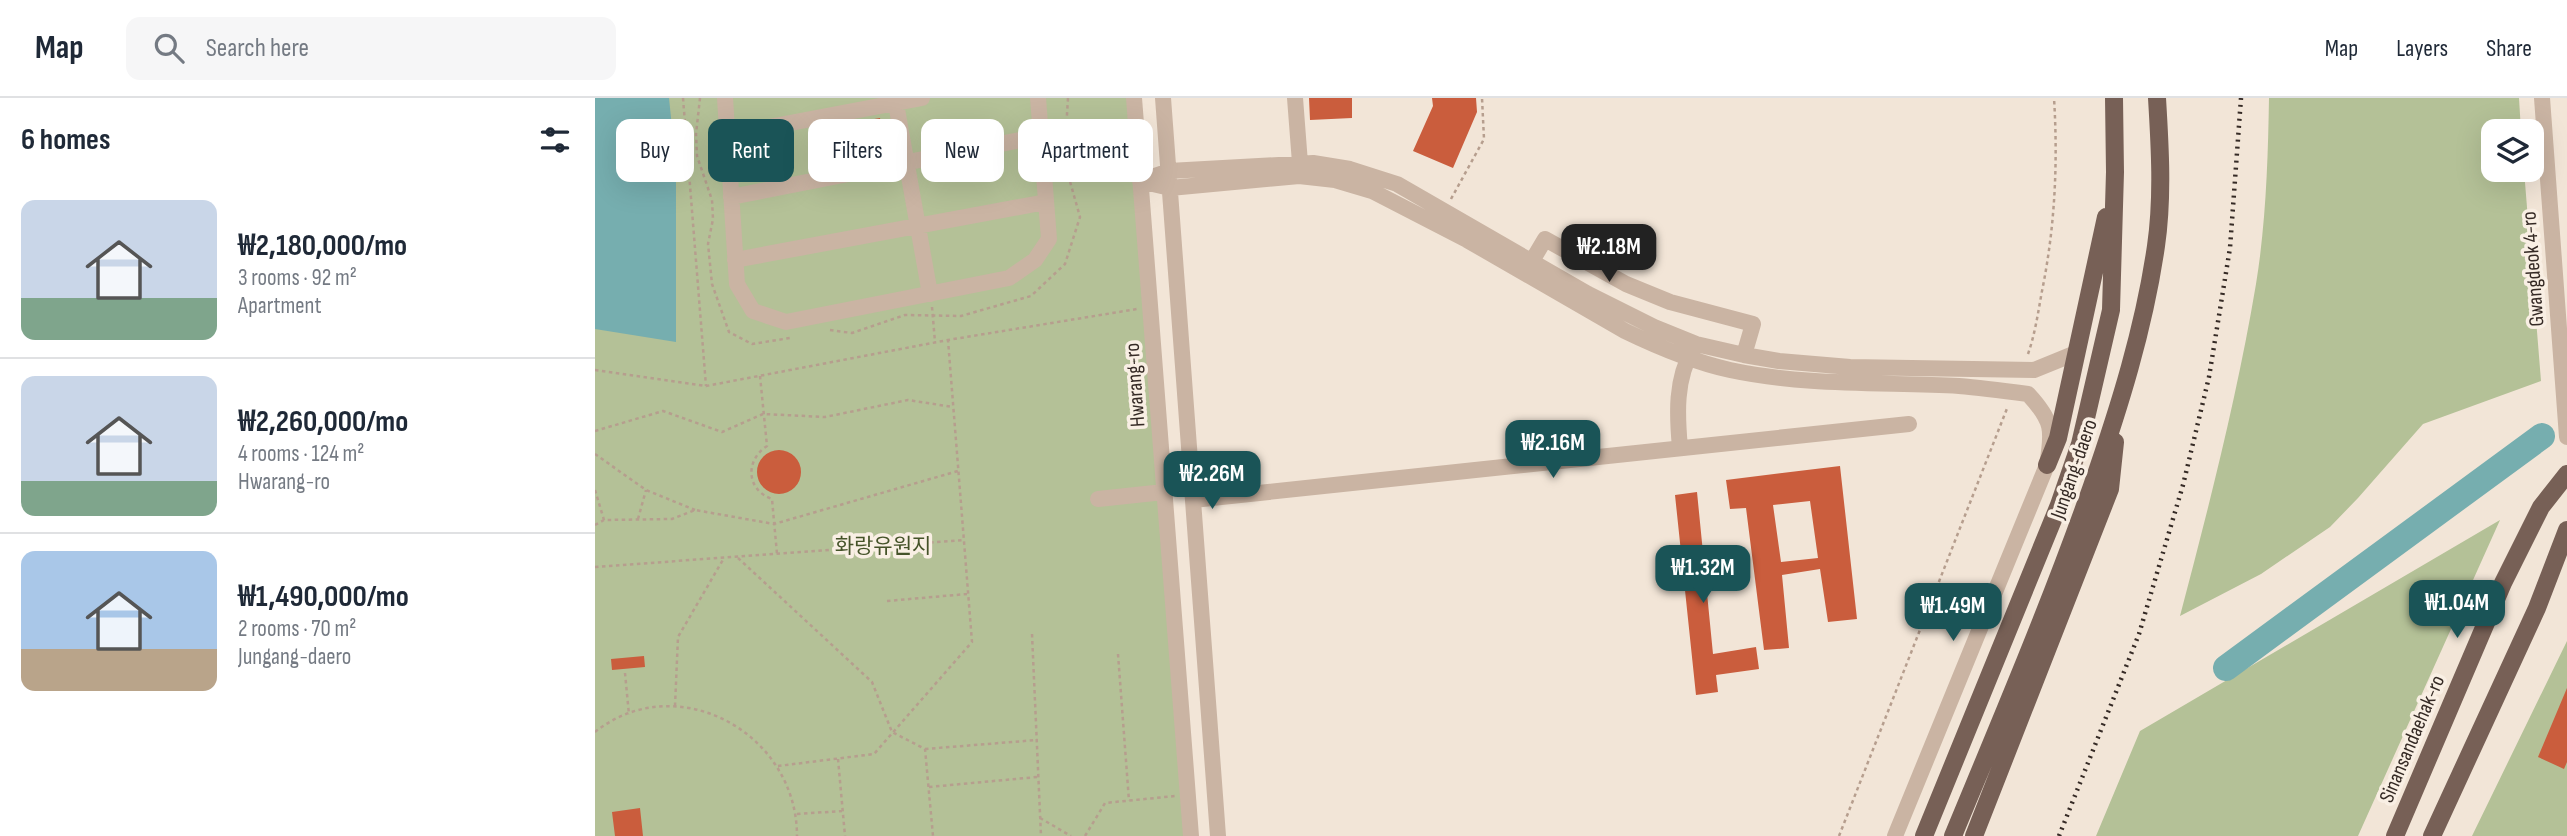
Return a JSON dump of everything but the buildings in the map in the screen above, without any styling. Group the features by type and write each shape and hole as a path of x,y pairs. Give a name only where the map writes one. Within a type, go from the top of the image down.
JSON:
{"main road":[{"name":"Jungang-daero","path":"1924,836 2059,505 2080,444 2111,310 2114,98"},
{"name":"Jungang-daero","path":"1953,836 2058,584 2118,411 2141,325 2156,244 2160,157 2157,98"},
{"path":"2047,465 2058,438 2115,172"},
{"path":"1974,836 2110,489 2118,411"},
{"name":"Sinansandaehak-ro","path":"2395,836 2503,583 2541,507 2567,474"},
{"path":"2433,836 2537,608 2567,530"}],"street":[{"path":"725,98 726,119"},
{"path":"794,121 895,100 922,98"},
{"path":"1038,98 1040,119"},
{"name":"Hwarang-ro","path":"1134,98 1136,119"},
{"path":"1163,98 1218,836"},
{"path":"1295,98 1300,163"},
{"name":"Gwangdeok 4-ro","path":"2542,98 2567,437"},
{"path":"895,100 899,119"},
{"path":"930,293 907,163 1018,141"},
{"path":"1153,177 1169,172 1300,163 1350,169 1397,184 1588,294 1730,370 1810,381 1962,387 2028,394 2045,413 2052,437 2047,465 1895,836"},
{"path":"1144,182 1170,188 1299,176 1335,180 1372,191 1467,240 1651,344 1779,361 1850,367 2034,370 2076,353"},
{"path":"730,182 737,284 753,311 786,322 1009,278 1035,260 1049,239 1044,182"},
{"path":"731,197 809,182"},
{"name":"Hwarang-ro","path":"1140,182 1191,836"},
{"path":"735,260 1045,202"},
{"path":"1532,261 1545,239 1626,284 1669,302 1753,324 1744,355"},
{"path":"1680,448 1677,413 1681,379 1692,350"},
{"path":"1193,500 1909,424"},
{"path":"1098,499 1164,492"}],"path":[{"path":"683,98 706,386"},
{"path":"700,98 696,134 697,156 712,200 713,219 708,244 712,284 729,332 751,344 793,337"},
{"path":"826,329 852,333 905,315 961,316 1031,296 1065,264 1080,217 1069,178 1066,131 1068,98"},
{"path":"1444,211 1484,139 1482,98"},
{"path":"2022,370 2033,338 2049,256 2057,170 2054,98"},
{"path":"930,293 936,342"},
{"path":"595,370 706,386 936,342 1150,307"},
{"path":"778,766 874,754 972,642 948,340"},
{"path":"760,376 767,446 753,458 751,476 760,493 772,499 777,554"},
{"path":"1839,836 2013,392"},
{"path":"595,431 663,411 722,432 763,414 825,417 908,400 953,407"},
{"path":"595,454 646,490 695,510 774,524 958,471"},
{"path":"638,519 646,490"},
{"path":"595,491 604,520"},
{"path":"595,525 604,520 672,519 695,510"},
{"path":"595,567 964,540"},
{"path":"736,557 872,682 892,732 925,749 1037,740"},
{"path":"675,706 678,637 725,558"},
{"path":"887,601 968,594"},
{"path":"1033,634 1041,836"},
{"path":"1118,654 1129,801"},
{"path":"625,673 629,715"},
{"path":"595,732 607,723 645,709 686,707 725,719 759,743 778,766 797,814 797,836"},
{"path":"925,749 933,836"},
{"path":"838,759 845,836"},
{"path":"929,787 1039,777"},
{"path":"1085,836 1105,803 1188,795"},
{"path":"797,814 843,811"},
{"path":"1040,818 1071,836"}],"green space":[{"name":"화랑유원지","path":"595,98 1140,98 1141,119 1018,119 1018,182 1146,182 1192,836 595,836"},
{"path":"2269,98 2519,98 2520,119 2481,119 2481,182 2525,182 2541,381 2423,424 2330,527 2261,574 2180,616 2212,492 2248,326 2259,261 2267,168"},
{"path":"2500,520 2358,836 2096,836 2140,731"},
{"path":"2567,641 2567,836 2472,836"}],"water":[{"path":"595,98 669,98 671,119 616,119 616,182 676,182 676,342 595,329"}],"waterway":[{"path":"2226,668 2542,436"}],"railway":[{"path":"2059,836 2139,634 2183,485 2209,377 2230,248 2241,98"}]}
